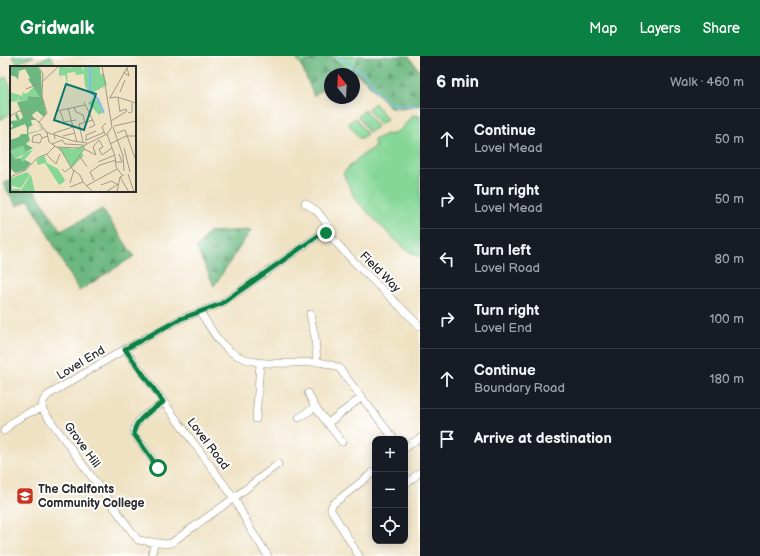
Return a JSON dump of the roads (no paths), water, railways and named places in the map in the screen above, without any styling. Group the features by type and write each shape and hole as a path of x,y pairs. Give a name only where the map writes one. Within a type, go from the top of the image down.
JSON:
{"street":[{"path":"305,203 317,211 327,224 326,233"},
{"name":"Lovel End","path":"42,410 43,401 48,395 125,349 180,319 221,304 322,233 326,233"},
{"name":"Field Way","path":"326,233 420,326"},
{"path":"200,312 223,345 241,359 260,363 326,362 339,368 392,436"},
{"path":"310,314 315,338 317,362"},
{"name":"Lovel Road","path":"125,349 234,498 251,530 268,556"},
{"path":"256,419 260,363"},
{"path":"308,393 315,407 342,442"},
{"path":"328,423 362,397"},
{"path":"158,468 134,434 134,429 136,423 163,402"},
{"path":"299,418 315,407"},
{"path":"4,430 24,414 42,410"},
{"name":"Grove Hill","path":"42,410 138,540 166,544 171,543 234,498 278,464"},
{"path":"408,446 420,438"},
{"path":"359,556 330,507 374,472"},
{"path":"408,482 420,472"},
{"path":"152,556 154,542"}],"waterway":[{"path":"337,56 367,76 376,90 391,104 420,106"}],"place":[{"name":"The Chalfonts Community College","path":"25,496"}]}
